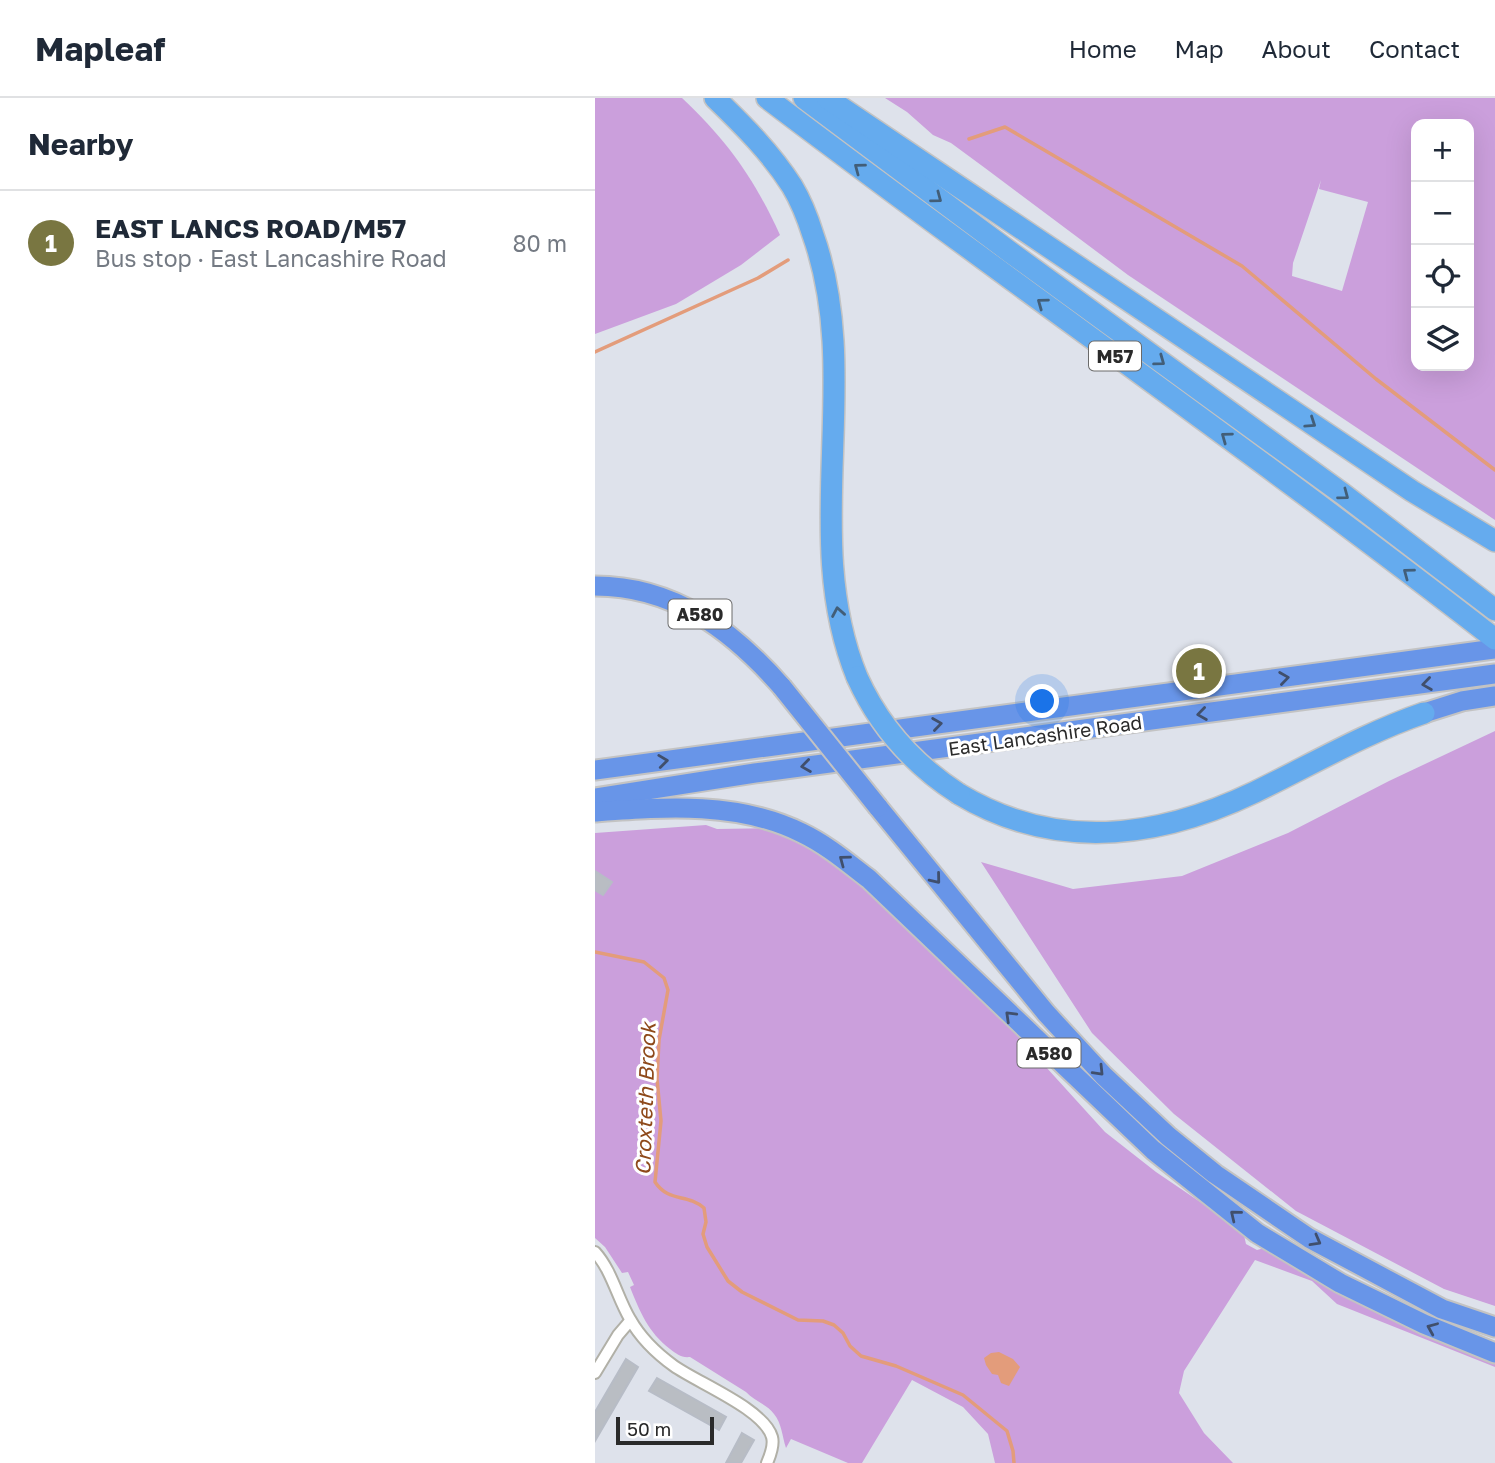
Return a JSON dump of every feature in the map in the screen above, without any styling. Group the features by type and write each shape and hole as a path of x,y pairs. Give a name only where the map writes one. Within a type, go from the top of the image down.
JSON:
{"highway":[{"path":"715,98 766,152 793,188 822,258 829,292 835,380 832,559 838,612 847,652 873,708 896,740 922,767 959,794 995,813 1042,828 1082,833 1144,830 1179,822 1253,793 1373,733 1425,713 1495,695"},
{"name":"M57","path":"767,98 956,240 1346,525 1463,614 1495,642"},
{"name":"M57","path":"804,98 1010,252 1343,494 1495,610"},
{"name":"M57","path":"827,98 1412,491 1495,541"},
{"name":"A580","path":"595,586 654,593 689,607 743,645 782,687 1046,1013 1104,1076 1168,1136 1215,1174 1309,1238 1442,1309 1495,1327"},
{"name":"East Lancashire Road","path":"595,770 1495,649"},
{"name":"East Lancashire Road","path":"595,798 755,773 1495,674"},
{"name":"A580","path":"595,812 668,808 736,812 773,821 817,841 869,880 1153,1150 1257,1233 1340,1283 1423,1324 1495,1353"}],"street":[{"path":"595,1252 614,1282 630,1321 654,1350 675,1367 756,1414 767,1426 773,1440 767,1463"},
{"path":"595,1373 618,1335 630,1321"}],"shaded area":[{"path":"595,98 682,98 726,145 750,179 780,235 741,265 676,304 595,334"},
{"path":"885,98 1495,98 1495,520 1128,275 951,143 933,135 907,112","holes":["1321,180 1319,189 1368,202 1342,291 1292,276 1293,263"]},
{"path":"1495,731 1495,1306 1444,1289 1296,1211 1174,1114 1092,1033 981,862 1073,889 1182,876 1288,833"},
{"path":"706,825 717,829 774,828 826,856 871,893 1006,1023 1105,1132 1156,1172 1243,1231 1246,1244 1257,1250 1268,1247 1495,1358 1495,1367 1337,1304 1312,1281 1255,1260 1184,1371 1179,1393 1204,1433 1233,1463 995,1463 988,1434 963,1407 912,1380 862,1463 848,1463 791,1439 786,1448 779,1422 768,1408 690,1357 677,1354 656,1336 637,1305 630,1287 634,1285 628,1272 622,1273 605,1247 595,1238 595,890 603,895 611,882 595,878 595,833"},
{"path":"999,1352 1013,1359 1020,1367 1009,1386 1001,1383 998,1375 992,1374 986,1365 984,1358"}],"building":[{"path":"595,871 612,882 603,895 595,890"},
{"path":"626,1359 638,1367 595,1441 595,1412"},
{"path":"657,1378 726,1417 719,1430 649,1391"},
{"path":"742,1433 754,1440 741,1463 726,1463"}],"waterway":[{"path":"969,139 1005,127 1242,266 1376,379 1495,470"},
{"path":"595,352 758,278 788,260"},
{"name":"Croxteth Brook","path":"595,952 644,962 664,978 668,990 659,1040 657,1079 661,1121 655,1182 666,1193 698,1203 704,1208 706,1222 703,1234 707,1247 728,1281 742,1292 798,1320 823,1321 834,1325 861,1356 896,1366 963,1395 1007,1431 1014,1463"}],"place":[{"name":"EAST LANCS ROAD/M57","path":"1199,671"}]}
